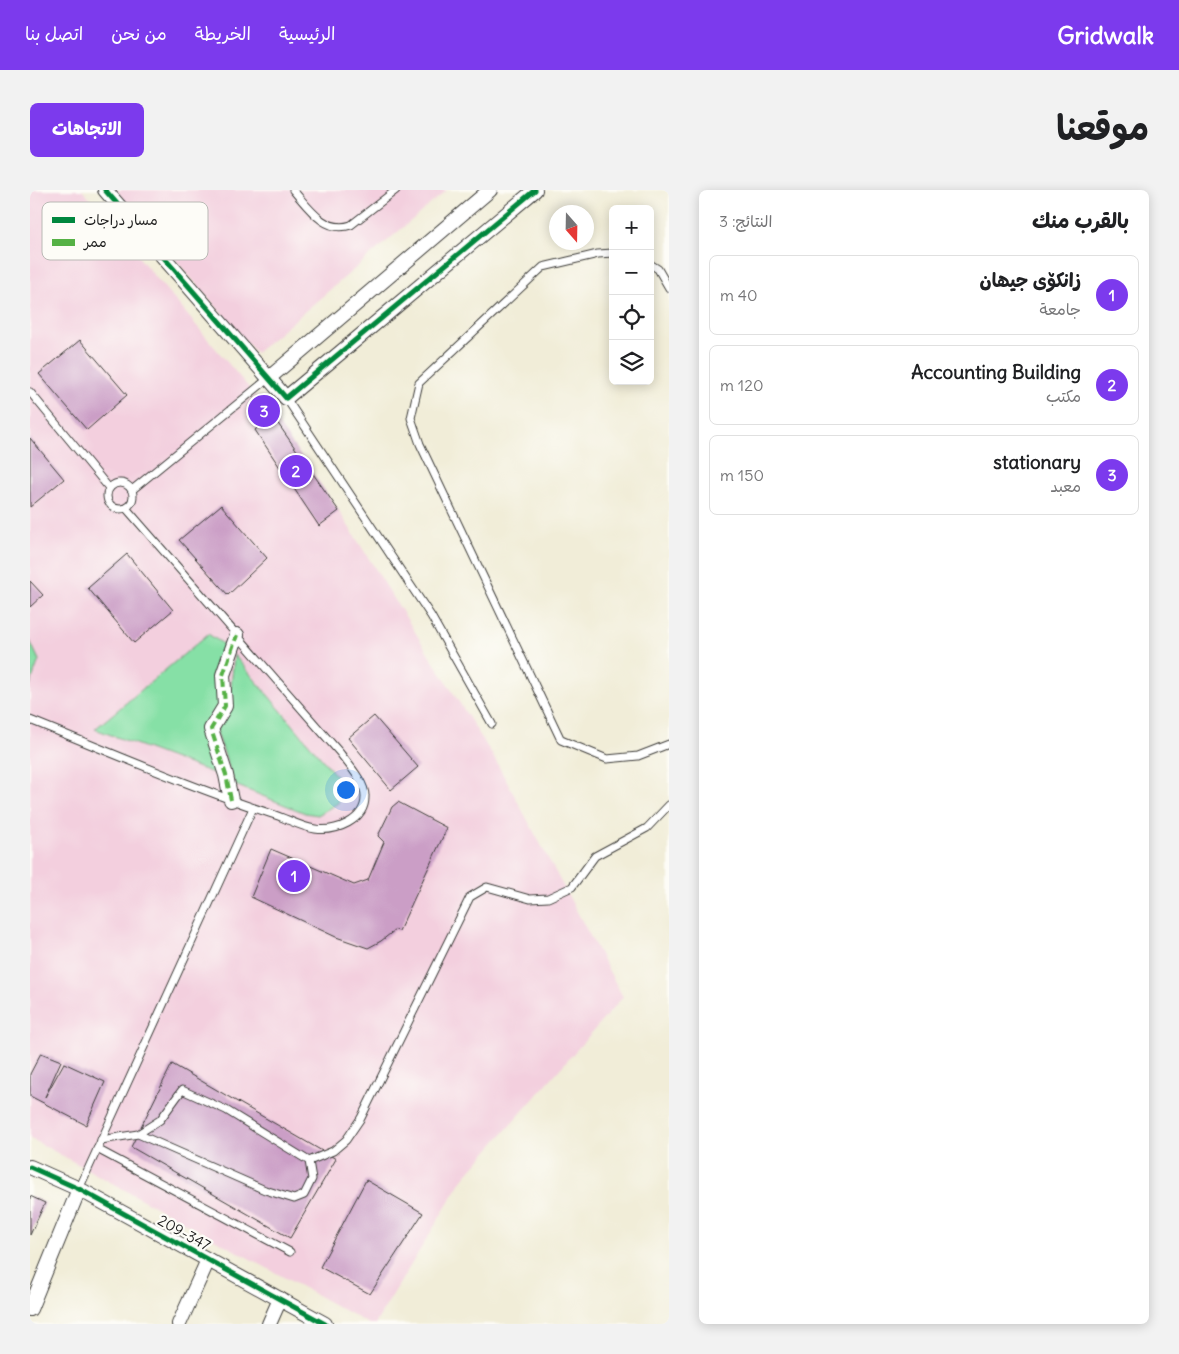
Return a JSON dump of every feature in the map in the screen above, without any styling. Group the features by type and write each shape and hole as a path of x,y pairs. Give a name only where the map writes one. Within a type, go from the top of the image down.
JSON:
{"street":[{"path":"105,190 115,202"},
{"path":"269,378 490,190"},
{"path":"166,260 286,398 535,190"},
{"path":"231,800 226,775 211,729 225,706 224,676 237,635"},
{"name":"209-347","path":"30,1167 79,1189 325,1324"},
{"path":"30,1307 79,1189"},
{"path":"179,1324 208,1260"},
{"path":"269,1324 280,1299"}],"lane":[{"path":"293,190 319,219 332,226 343,228 351,226 396,190"},
{"path":"609,253 598,254 543,267 419,383 411,418 420,444 561,740 607,759 638,756 669,744"},
{"path":"654,266 658,269 669,288"},
{"path":"132,490 269,378"},
{"path":"30,392 109,488"},
{"path":"286,398 431,616 492,724"},
{"path":"121,483 129,486 132,490 132,502 126,508 117,510 109,505 106,496 112,485 121,483"},
{"path":"30,720 231,800 312,829 328,830 341,827 354,819 363,807 366,795 358,777 340,753 126,508"},
{"path":"309,1161 333,1151 346,1140 361,1118 470,898 486,887 530,900 548,898 572,887 595,856 647,828 669,806"},
{"path":"79,1189 253,808"},
{"path":"101,1140 138,1134 160,1120 182,1090 226,1110 309,1161 312,1179 304,1195 294,1199 265,1190 138,1134"},
{"path":"97,1149 290,1252"}],"shaded area":[{"path":"30,190 82,190 92,202 42,202 42,260 141,260 272,415 339,511 493,756 623,997 463,1179 375,1324 369,1324 30,1138"},
{"path":"115,190 447,190 256,353 176,260 208,260 208,202 125,202"}],"green space":[{"path":"208,634 228,647 216,677 221,704 205,725 221,776 95,729"},
{"path":"30,641 39,660 30,685"},
{"path":"234,655 343,784 338,803 318,815 305,813 235,785 216,730 229,709"}],"building":[{"path":"80,340 127,395 87,430 39,374"},
{"path":"263,404 271,413 265,419 256,409"},
{"path":"272,415 339,511 319,526 255,430"},
{"path":"30,438 64,479 30,507"},
{"path":"221,505 267,558 228,595 179,540"},
{"path":"127,554 173,610 134,643 88,588"},
{"path":"30,581 43,595 30,607"},
{"path":"374,716 418,767 391,790 348,738"},
{"path":"398,802 447,828 399,931 395,930 368,948 336,937 251,897 271,849 354,885 368,880 384,842 378,836 392,807"},
{"path":"41,1053 61,1061 45,1097 64,1063 105,1082 86,1125 30,1096 30,1074"},
{"path":"172,1064 336,1159 290,1238 131,1147"},
{"path":"366,1180 423,1213 370,1294 320,1267"},
{"path":"30,1196 45,1203 30,1235"}],"marked path":[{"path":"231,800 226,775 211,729 225,706 223,675 237,635"}],"cycle path":[{"path":"105,190 115,202"},
{"path":"166,260 286,398 535,190"},
{"path":"30,1167 79,1189 325,1324"}],"place":[{"name":"stationary","path":"264,411"},
{"name":"Accounting Building","path":"296,471"},
{"name":"زانکۆی جیھان","path":"294,876"}]}
